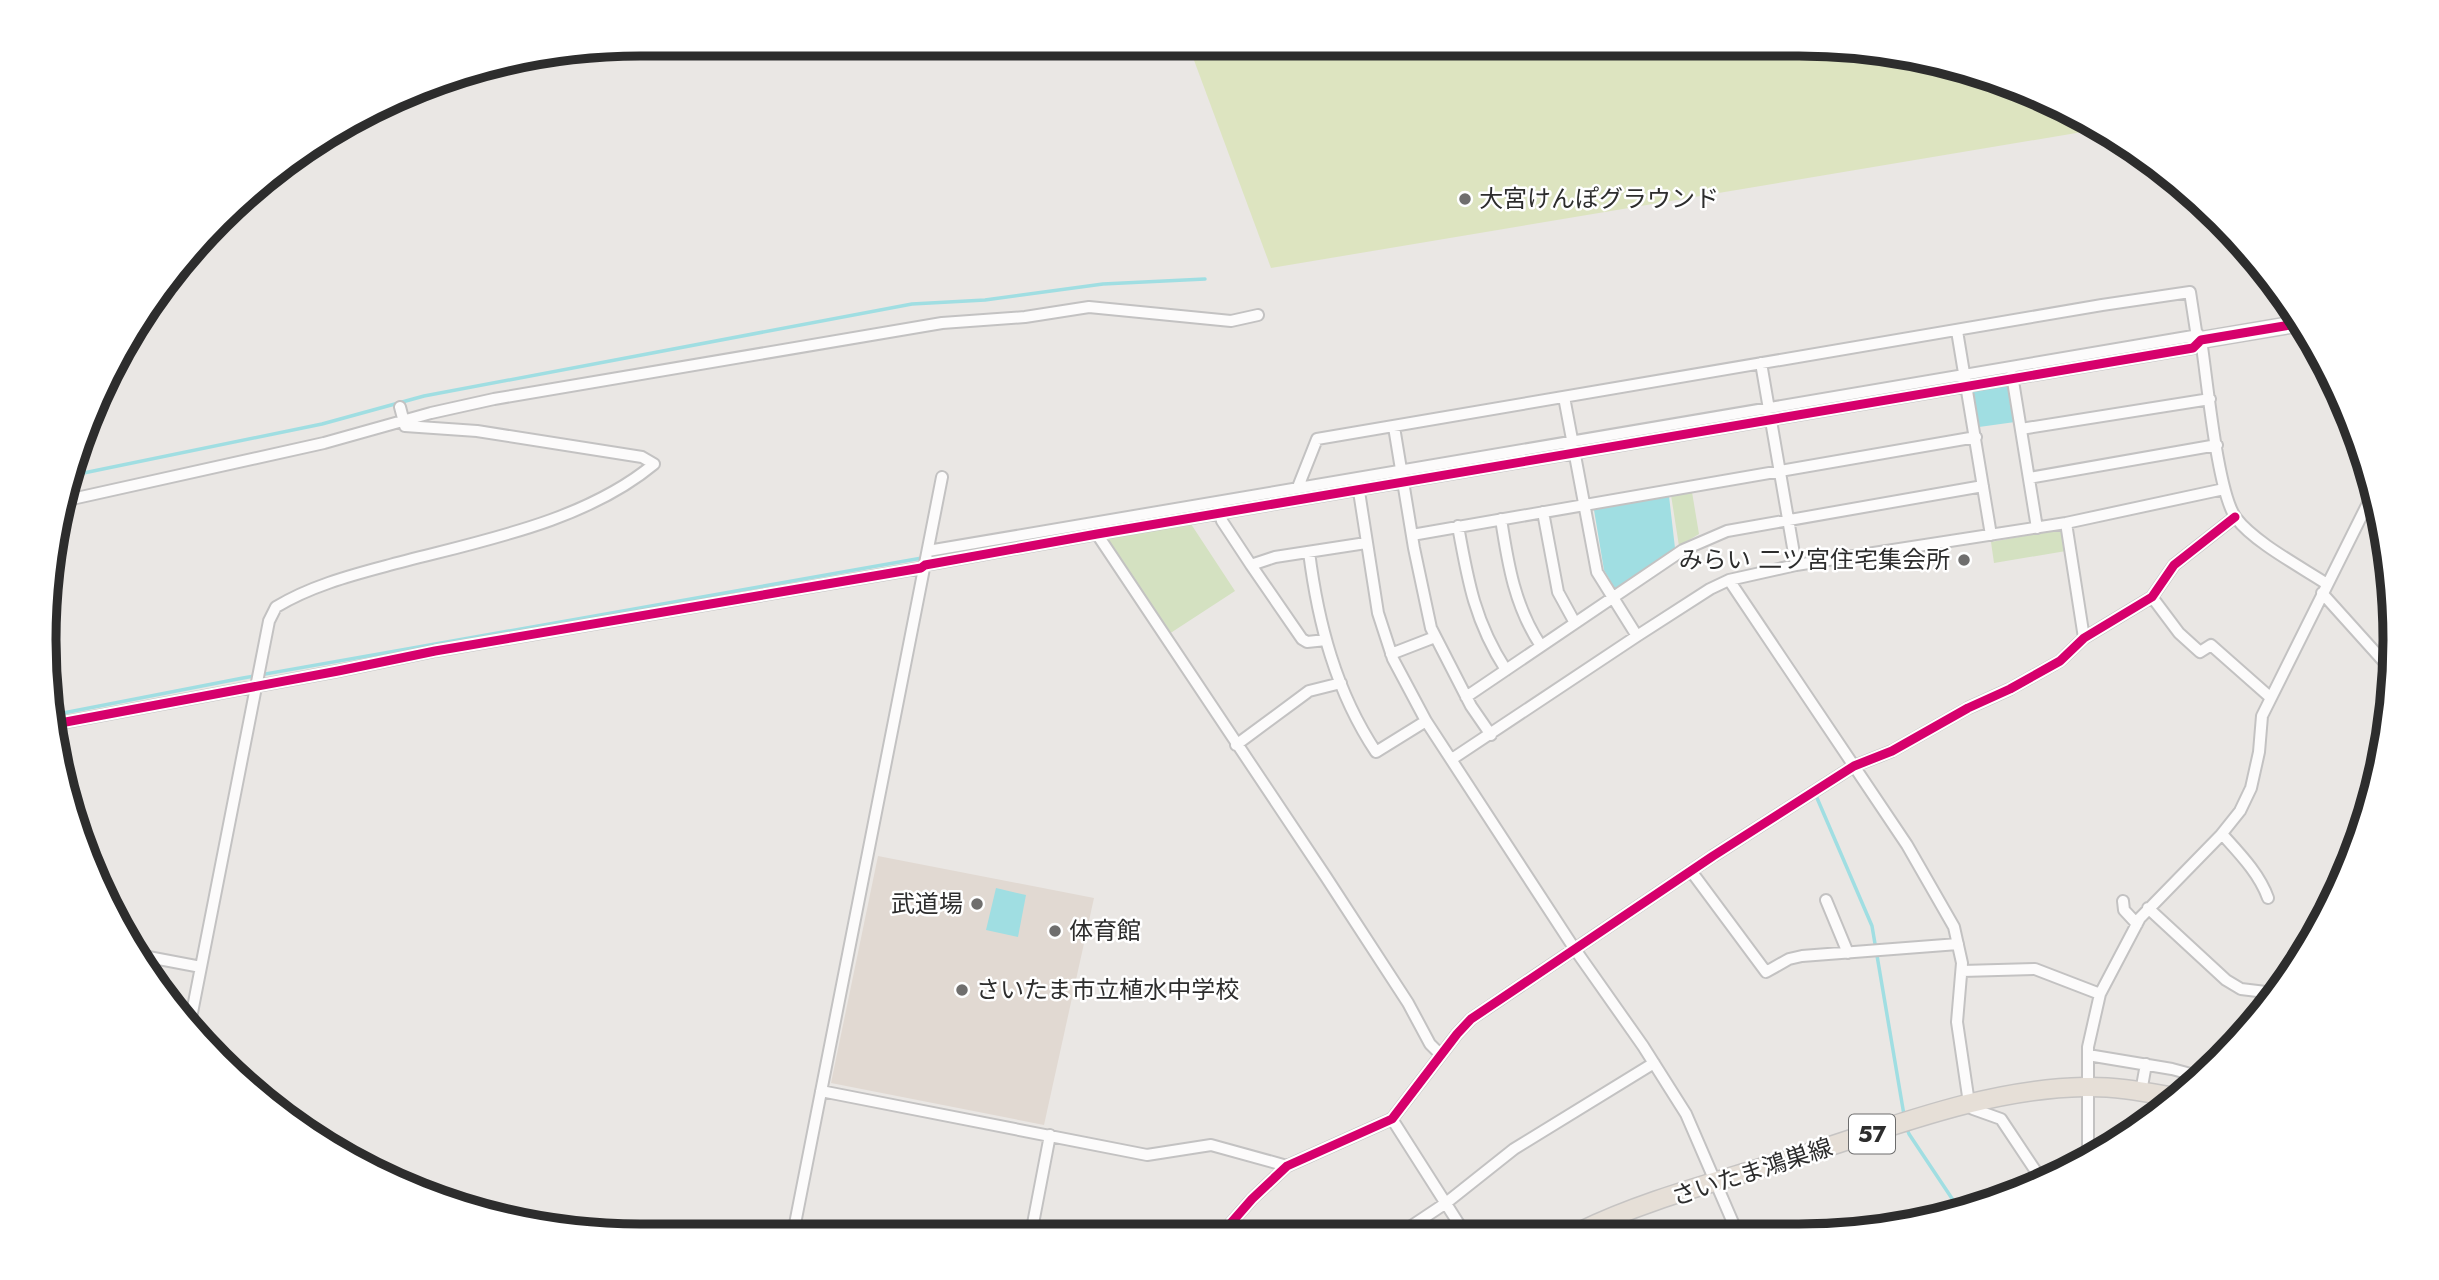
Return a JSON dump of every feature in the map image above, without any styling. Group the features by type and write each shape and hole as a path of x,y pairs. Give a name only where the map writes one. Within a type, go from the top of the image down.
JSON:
{"main road":[{"name":"さいたま鴻巣線","path":"1600,1224 1717,1182 1969,1103 2023,1092 2087,1087 2164,1095"}],"street":[{"path":"1298,487 1317,439 2102,304 2189,292 2200,337 2224,489 2235,517 2325,589 2382,659"},
{"path":"74,498 324,443 404,420 575,384 923,325 1025,317 1090,307 1231,321 1258,315"},
{"path":"62,723 448,649 920,568 926,558 2011,372 2193,348 2200,337 2290,325"},
{"path":"1957,331 1991,535"},
{"path":"1761,363 1796,565"},
{"path":"2011,372 2037,528"},
{"path":"1564,397 1597,572 1637,636"},
{"path":"2021,429 2210,399"},
{"path":"192,1014 269,621 276,607 344,577 502,535 576,511 642,474 654,464 642,457 477,431 405,426 400,407"},
{"path":"1394,427 1431,628 1466,697 1491,735"},
{"path":"1412,535 1976,437"},
{"path":"2029,478 2217,445"},
{"path":"796,1224 942,477"},
{"path":"926,558 1097,534 1218,508 1298,487 1358,484"},
{"path":"1358,484 1378,613 1391,654 1426,721 1686,1114 1734,1224"},
{"path":"1466,697 1683,550 1727,531 1983,486"},
{"path":"1452,759 1637,636 1710,589 1729,580 1796,565 2066,523 2224,489"},
{"path":"2088,1148 2088,1055 2100,994 2148,908 2222,834 2240,811 2251,788 2259,752 2262,716 2367,505"},
{"path":"1218,508 1251,565 1302,639 1307,642 1326,640"},
{"path":"1543,512 1558,592 1575,623"},
{"path":"1232,1224 1245,1207 1287,1166 1391,1119 1471,1019 1574,948 1854,766 1892,751 2060,661 2084,638 2152,597 2174,565 2235,517"},
{"path":"1502,519 1518,606 1541,646"},
{"path":"2066,523 2084,638"},
{"path":"1458,526 1474,605 1482,627 1506,670"},
{"path":"1097,534 1341,900 1408,1003 1430,1044 1441,1055"},
{"path":"1251,565 1275,556 1366,543"},
{"path":"1309,552 1315,594 1340,683 1362,731 1376,752 1426,721"},
{"path":"1729,580 1907,845 1954,927 1962,971 1957,1022 1969,1103 1973,1109 2001,1119 2037,1173"},
{"path":"2152,597 2179,633 2200,652 2211,645 2271,698"},
{"path":"1391,654 1436,637"},
{"path":"1236,745 1309,691 1340,683"},
{"path":"2222,834 2248,864 2267,898"},
{"path":"1691,871 1766,972 1795,958 1958,944"},
{"path":"1826,900 1848,953"},
{"path":"2123,901 2124,910 2137,924"},
{"path":"2148,908 2226,980 2241,989 2265,992"},
{"path":"150,957 201,967"},
{"path":"1962,971 2035,969 2100,994"},
{"path":"2088,1055 2189,1074"},
{"path":"1414,1224 1446,1203 1514,1149 1654,1063"},
{"path":"2141,1092 2146,1064"},
{"path":"821,1091 1147,1155 1211,1145 1287,1166"},
{"path":"1391,1119 1459,1224"},
{"path":"1033,1224 1050,1135"}],"shaded area":[{"name":"さいたま市立植水中学校","path":"878,856 1094,898 1044,1125 831,1083"}],"green space":[{"name":"大宮けんぽグラウンド","path":"1192,56 1837,57 1913,67 1987,87 2022,100 2086,131 1271,268"},
{"path":"1692,492 1699,534 1679,546 1671,495"},
{"path":"1191,524 1235,591 1169,634 1103,538"},
{"path":"2063,529 2066,551 1994,563 1991,542"}],"water":[{"path":"2010,385 2015,422 1979,427 1973,392"},
{"path":"1669,496 1675,548 1615,589 1604,570 1594,510"},
{"path":"996,888 1026,895 1018,937 986,930"}],"waterway":[{"path":"81,474 322,424 424,396 912,304 985,300 1103,284 1205,279"},
{"path":"1316,491 2116,354"},
{"path":"930,557 1091,530"},
{"path":"61,713 243,678 922,558"},
{"path":"1817,798 1872,926 1904,1115"},
{"path":"1906,1126 1955,1203"}],"cycle path":[{"path":"62,723 435,651 921,568 925,565 1097,534 2193,348 2201,340 2291,325"},
{"path":"1230,1224 1287,1166 1392,1119 1471,1019 1713,856 1854,766 1892,751 2060,661 2084,638 2152,597 2174,565 2235,517"}],"place":[{"name":"大宮けんぽグラウンド","path":"1465,199"},
{"name":"みらい 二ツ宮住宅集会所","path":"1964,560"},
{"name":"武道場","path":"977,904"},
{"name":"体育館","path":"1055,931"},
{"name":"さいたま市立植水中学校","path":"962,990"}]}
